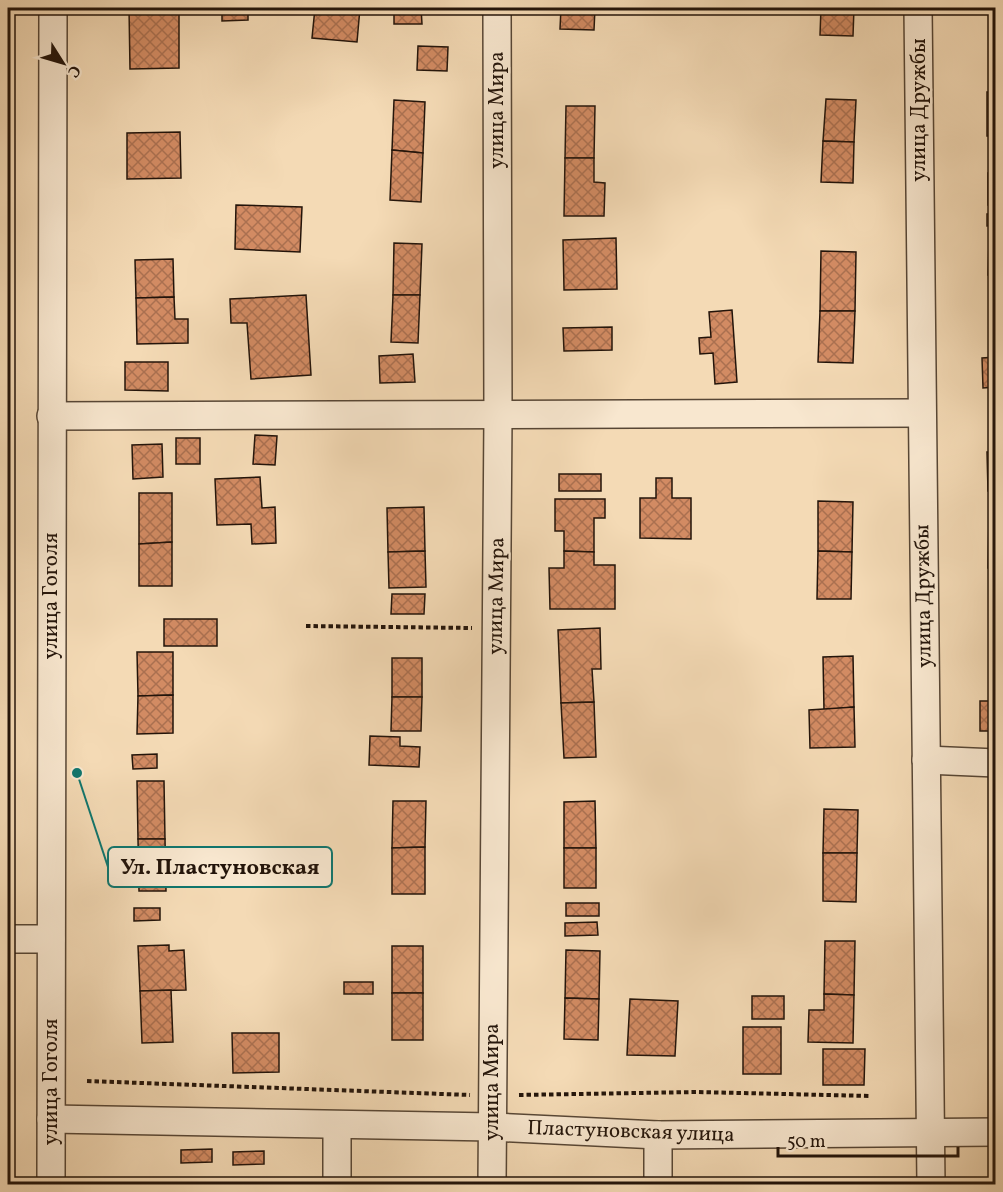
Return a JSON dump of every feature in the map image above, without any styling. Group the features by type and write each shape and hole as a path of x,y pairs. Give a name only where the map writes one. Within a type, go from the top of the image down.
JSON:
{"street":[{"name":"улица Гоголя","path":"51,1185 53,8"},
{"name":"улица Мира","path":"492,1185 498,416 497,8"},
{"name":"улица Дружбы","path":"918,8 931,1185"},
{"path":"51,416 921,413"},
{"path":"926,760 996,763"},
{"path":"8,939 51,939"},
{"name":"Пластуновская улица","path":"51,1119 492,1127 658,1135 996,1132"},
{"path":"337,1125 337,1185"},
{"path":"658,1135 658,1185"}],"path":[{"path":"306,626 496,628"},
{"path":"87,1081 471,1095"},
{"path":"519,1095 697,1092 871,1096"}],"building":[{"path":"129,8 179,8 179,68 130,69"},
{"path":"222,8 248,8 248,20 222,21"},
{"path":"315,8 360,8 357,42 312,38"},
{"path":"394,8 421,8 422,24 394,24"},
{"path":"561,8 595,8 594,30 560,29"},
{"path":"821,8 854,8 853,36 820,35"},
{"path":"418,46 448,47 447,71 417,70"},
{"path":"987,92 996,92 996,136 987,136"},
{"path":"826,99 856,100 854,142 823,141"},
{"path":"394,100 425,102 423,153 392,150"},
{"path":"566,106 595,106 594,158 565,158"},
{"path":"180,132 181,178 127,179 127,133"},
{"path":"823,141 854,142 853,183 821,182"},
{"path":"392,150 423,153 421,202 390,200"},
{"path":"565,158 594,158 594,182 605,183 604,216 564,216"},
{"path":"988,173 996,173 996,205 988,205"},
{"path":"236,205 302,207 300,252 235,249"},
{"path":"987,214 996,214 996,225 987,226"},
{"path":"616,238 617,289 564,290 563,240"},
{"path":"989,241 996,241 996,275 988,275"},
{"path":"394,243 422,244 420,295 393,295"},
{"path":"821,251 856,252 855,311 820,311"},
{"path":"173,259 174,297 136,298 135,260"},
{"path":"306,295 311,375 251,379 247,323 231,323 230,299"},
{"path":"393,295 420,295 418,343 391,342"},
{"path":"174,297 175,319 188,319 188,343 137,344 136,298"},
{"path":"732,310 737,382 715,384 713,353 700,354 699,338 711,337 709,312"},
{"path":"820,311 855,311 853,363 818,362"},
{"path":"612,327 612,350 564,351 563,328"},
{"path":"413,354 415,382 380,383 379,356"},
{"path":"996,357 996,387 983,388 982,358"},
{"path":"125,362 168,362 168,391 125,390"},
{"path":"255,435 277,436 275,465 253,464"},
{"path":"176,438 200,438 200,464 176,464"},
{"path":"162,444 163,477 133,479 132,445"},
{"path":"987,452 996,452 996,491 988,491"},
{"path":"559,474 601,474 601,491 559,491"},
{"path":"260,477 262,508 275,507 276,543 252,544 251,524 217,525 215,479"},
{"path":"656,478 672,478 672,498 691,498 691,539 640,538 640,498 656,498"},
{"path":"139,493 172,493 172,542 139,544"},
{"path":"555,499 605,499 605,518 594,518 594,552 564,551 564,531 555,531"},
{"path":"818,501 853,502 852,552 818,551"},
{"path":"424,507 425,551 388,552 387,508"},
{"path":"989,516 996,516 996,568 988,568"},
{"path":"172,542 172,586 139,586 139,544"},
{"path":"425,551 426,587 389,588 388,552"},
{"path":"564,551 594,552 594,565 615,565 615,609 550,609 549,568 564,568"},
{"path":"818,551 852,552 851,599 817,599"},
{"path":"392,594 425,594 424,614 391,614"},
{"path":"994,618 996,619 996,650 992,650"},
{"path":"164,619 217,619 217,646 164,646"},
{"path":"600,628 601,669 592,669 594,702 561,703 558,630"},
{"path":"137,652 173,652 173,695 138,696"},
{"path":"853,656 854,707 824,710 823,657"},
{"path":"392,658 422,658 422,697 392,697"},
{"path":"173,695 173,733 137,734 138,696"},
{"path":"392,697 422,697 421,731 391,731"},
{"path":"980,701 996,701 996,731 980,731"},
{"path":"594,702 596,757 564,758 561,703"},
{"path":"854,707 855,747 810,748 809,710"},
{"path":"370,736 400,737 400,746 420,747 419,767 369,765"},
{"path":"157,754 157,768 133,769 132,755"},
{"path":"137,781 164,781 165,839 138,839"},
{"path":"393,801 426,801 425,847 392,848"},
{"path":"595,801 596,848 564,848 564,802"},
{"path":"824,809 858,810 857,853 823,853"},
{"path":"138,839 165,839 166,891 139,891"},
{"path":"425,847 425,894 392,894 392,848"},
{"path":"564,848 596,848 596,888 564,888"},
{"path":"823,853 857,853 856,902 823,901"},
{"path":"566,903 599,903 599,916 566,916"},
{"path":"134,908 160,908 160,920 134,921"},
{"path":"597,922 598,935 565,936 565,923"},
{"path":"825,941 855,941 854,995 824,994"},
{"path":"169,945 169,951 184,950 186,990 140,991 138,946"},
{"path":"392,946 423,946 423,993 392,993"},
{"path":"566,950 600,951 599,999 565,998"},
{"path":"344,982 373,982 373,994 344,994"},
{"path":"171,990 173,1042 142,1043 140,991"},
{"path":"392,993 423,993 423,1040 392,1040"},
{"path":"824,994 854,995 853,1043 808,1042 809,1010 824,1010"},
{"path":"752,996 784,996 784,1019 752,1019"},
{"path":"565,998 599,999 598,1040 564,1039"},
{"path":"630,999 678,1001 675,1056 627,1055"},
{"path":"743,1027 781,1027 781,1074 743,1074"},
{"path":"232,1033 279,1033 279,1072 233,1073"},
{"path":"823,1049 865,1049 864,1085 823,1085"},
{"path":"212,1149 212,1162 181,1163 181,1150"},
{"path":"264,1151 264,1164 233,1165 233,1152"},
{"path":"189,1178 229,1179 229,1184 189,1184"}],"place":[{"name":"Ул. Пластуновская","path":"77,773"}]}
